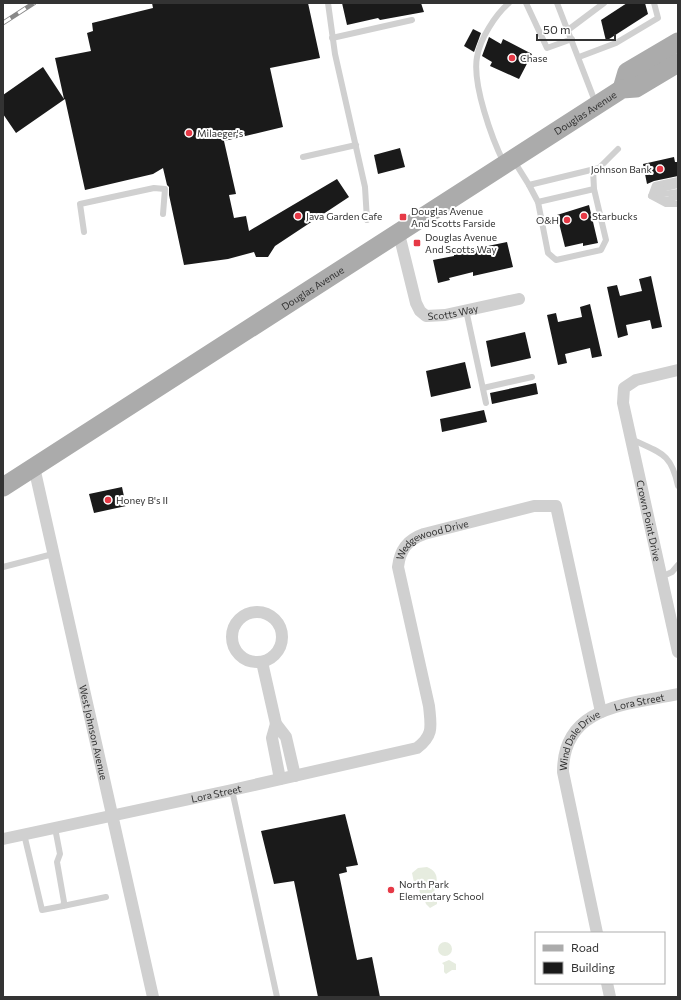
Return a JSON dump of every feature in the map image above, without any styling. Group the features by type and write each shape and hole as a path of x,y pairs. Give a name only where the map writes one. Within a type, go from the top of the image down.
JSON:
{"main road":[{"name":"Douglas Avenue","path":"622,89 627,72 678,42"},
{"name":"Douglas Avenue","path":"3,487 622,89 636,88 678,63"},
{"path":"657,76 678,79"}],"street":[{"name":"Scotts Way","path":"398,234 416,303 420,311 426,316 434,317 519,299"},
{"name":"Crown Point Drive","path":"678,370 636,380 624,388 623,403 678,652"},
{"name":"West Johnson Avenue","path":"34,467 153,997"},
{"name":"Wedgewood Drive","path":"426,741 430,735 431,724 429,706 398,567 402,550 408,543 424,534 534,506 556,506"},
{"name":"Wind Dale Drive","path":"556,506 601,712 587,719 577,728 565,749 563,760 563,772 597,932"},
{"path":"250,612 258,612 270,616 278,624 281,631 282,639 276,654 262,662 245,660 236,651 231,639 232,630 236,622 242,616 250,612"},
{"path":"262,662 276,724 286,737 295,776"},
{"name":"Lora Street","path":"601,712 678,694"},
{"path":"276,724 272,738 280,779"},
{"name":"Lora Street","path":"3,839 232,790 417,748 426,741"},
{"path":"607,984 610,997"}],"lane":[{"path":"328,3 332,38 365,187 367,220"},
{"path":"509,3 502,9 489,26 477,57 477,76 482,101 496,147 529,185 538,202 548,253 556,260 601,250 605,245 606,240 594,189 593,169"},
{"path":"526,3 547,48 572,39"},
{"path":"557,3 579,57 596,106"},
{"path":"568,30 604,3"},
{"path":"579,57 616,44 658,18 654,3"},
{"path":"332,38 412,20"},
{"path":"303,157 356,145"},
{"path":"529,185 599,168 618,150"},
{"path":"650,196 655,185 678,180"},
{"path":"650,196 657,190 678,185"},
{"path":"84,232 80,204 154,188 165,189 163,214"},
{"path":"538,202 594,189"},
{"path":"650,196 678,192"},
{"path":"650,196 666,200 678,197"},
{"path":"650,196 666,204 678,204"},
{"path":"466,310 486,403"},
{"path":"483,388 532,377"},
{"path":"631,439 656,451 669,460 674,468 678,486"},
{"path":"3,567 53,554"},
{"path":"661,577 672,572 678,566"},
{"path":"232,790 277,997"},
{"path":"55,828 60,854 57,862 64,902 63,906"},
{"path":"24,834 42,910 106,897"}],"shaded area":[{"path":"427,867 435,872 437,880 433,895 437,898 437,904 430,908 426,904 424,898 421,899 419,888 415,887 412,873 418,868"},
{"path":"442,942 448,942 452,946 452,952 448,956 442,956 438,952 438,946"},
{"path":"449,960 456,964 456,970 452,970 446,974 442,963"}],"building":[{"path":"152,3 308,3 320,58 270,68 283,127 224,141 236,194 229,195 234,218 246,216 249,231 337,179 349,197 275,246 268,257 256,257 254,252 228,259 184,265 169,195 169,187 167,185 163,168 153,174 85,190 65,99 16,133 3,114 3,95 43,67 64,99 55,58 91,51 87,33 93,31 92,23 153,8"},
{"path":"342,3 421,3 424,12 380,20 378,18 347,25"},
{"path":"627,3 645,3 648,14 606,41 601,20"},
{"path":"473,29 481,33 474,52 464,46"},
{"name":"Chase","path":"489,37 501,44 503,39 532,54 519,79 490,66 492,62 482,56"},
{"path":"400,148 405,167 378,174 374,155"},
{"name":"Johnson Bank","path":"674,157 675,162 678,162 678,176 647,184 643,164"},
{"path":"589,205 598,243 583,246 583,243 565,247 557,215"},
{"path":"507,242 513,267 473,276 473,272 449,278 450,280 438,283 433,260 454,256 454,253"},
{"path":"651,276 662,327 652,329 650,320 626,325 628,335 618,338 607,287 617,285 620,296 642,291 639,279"},
{"path":"590,304 602,356 592,358 590,348 565,354 567,363 558,365 547,315 556,313 558,322 582,317 580,307"},
{"path":"525,332 531,358 491,367 486,341"},
{"path":"465,362 471,388 431,397 426,371"},
{"path":"536,383 538,394 492,404 490,393"},
{"path":"484,410 487,422 442,432 440,419"},
{"name":"Honey B's II","path":"122,487 126,506 94,513 89,494"},
{"path":"345,814 358,865 346,867 347,872 339,874 357,960 372,957 380,997 318,997 294,881 274,884 261,831"}],"railway":[{"path":"3,23 34,3"}],"place":[{"name":"Chase","path":"512,58"},
{"name":"Milaeger's","path":"189,133"},
{"name":"Johnson Bank","path":"660,169"},
{"name":"Java Garden Cafe","path":"298,216"},
{"name":"Starbucks","path":"584,216"},
{"name":"Douglas Avenue And Scotts Farside","path":"403,217"},
{"name":"O&H","path":"567,220"},
{"name":"Douglas Avenue And Scotts Way","path":"417,243"},
{"name":"Honey B's II","path":"108,500"},
{"name":"North Park Elementary School","path":"391,890"}]}
